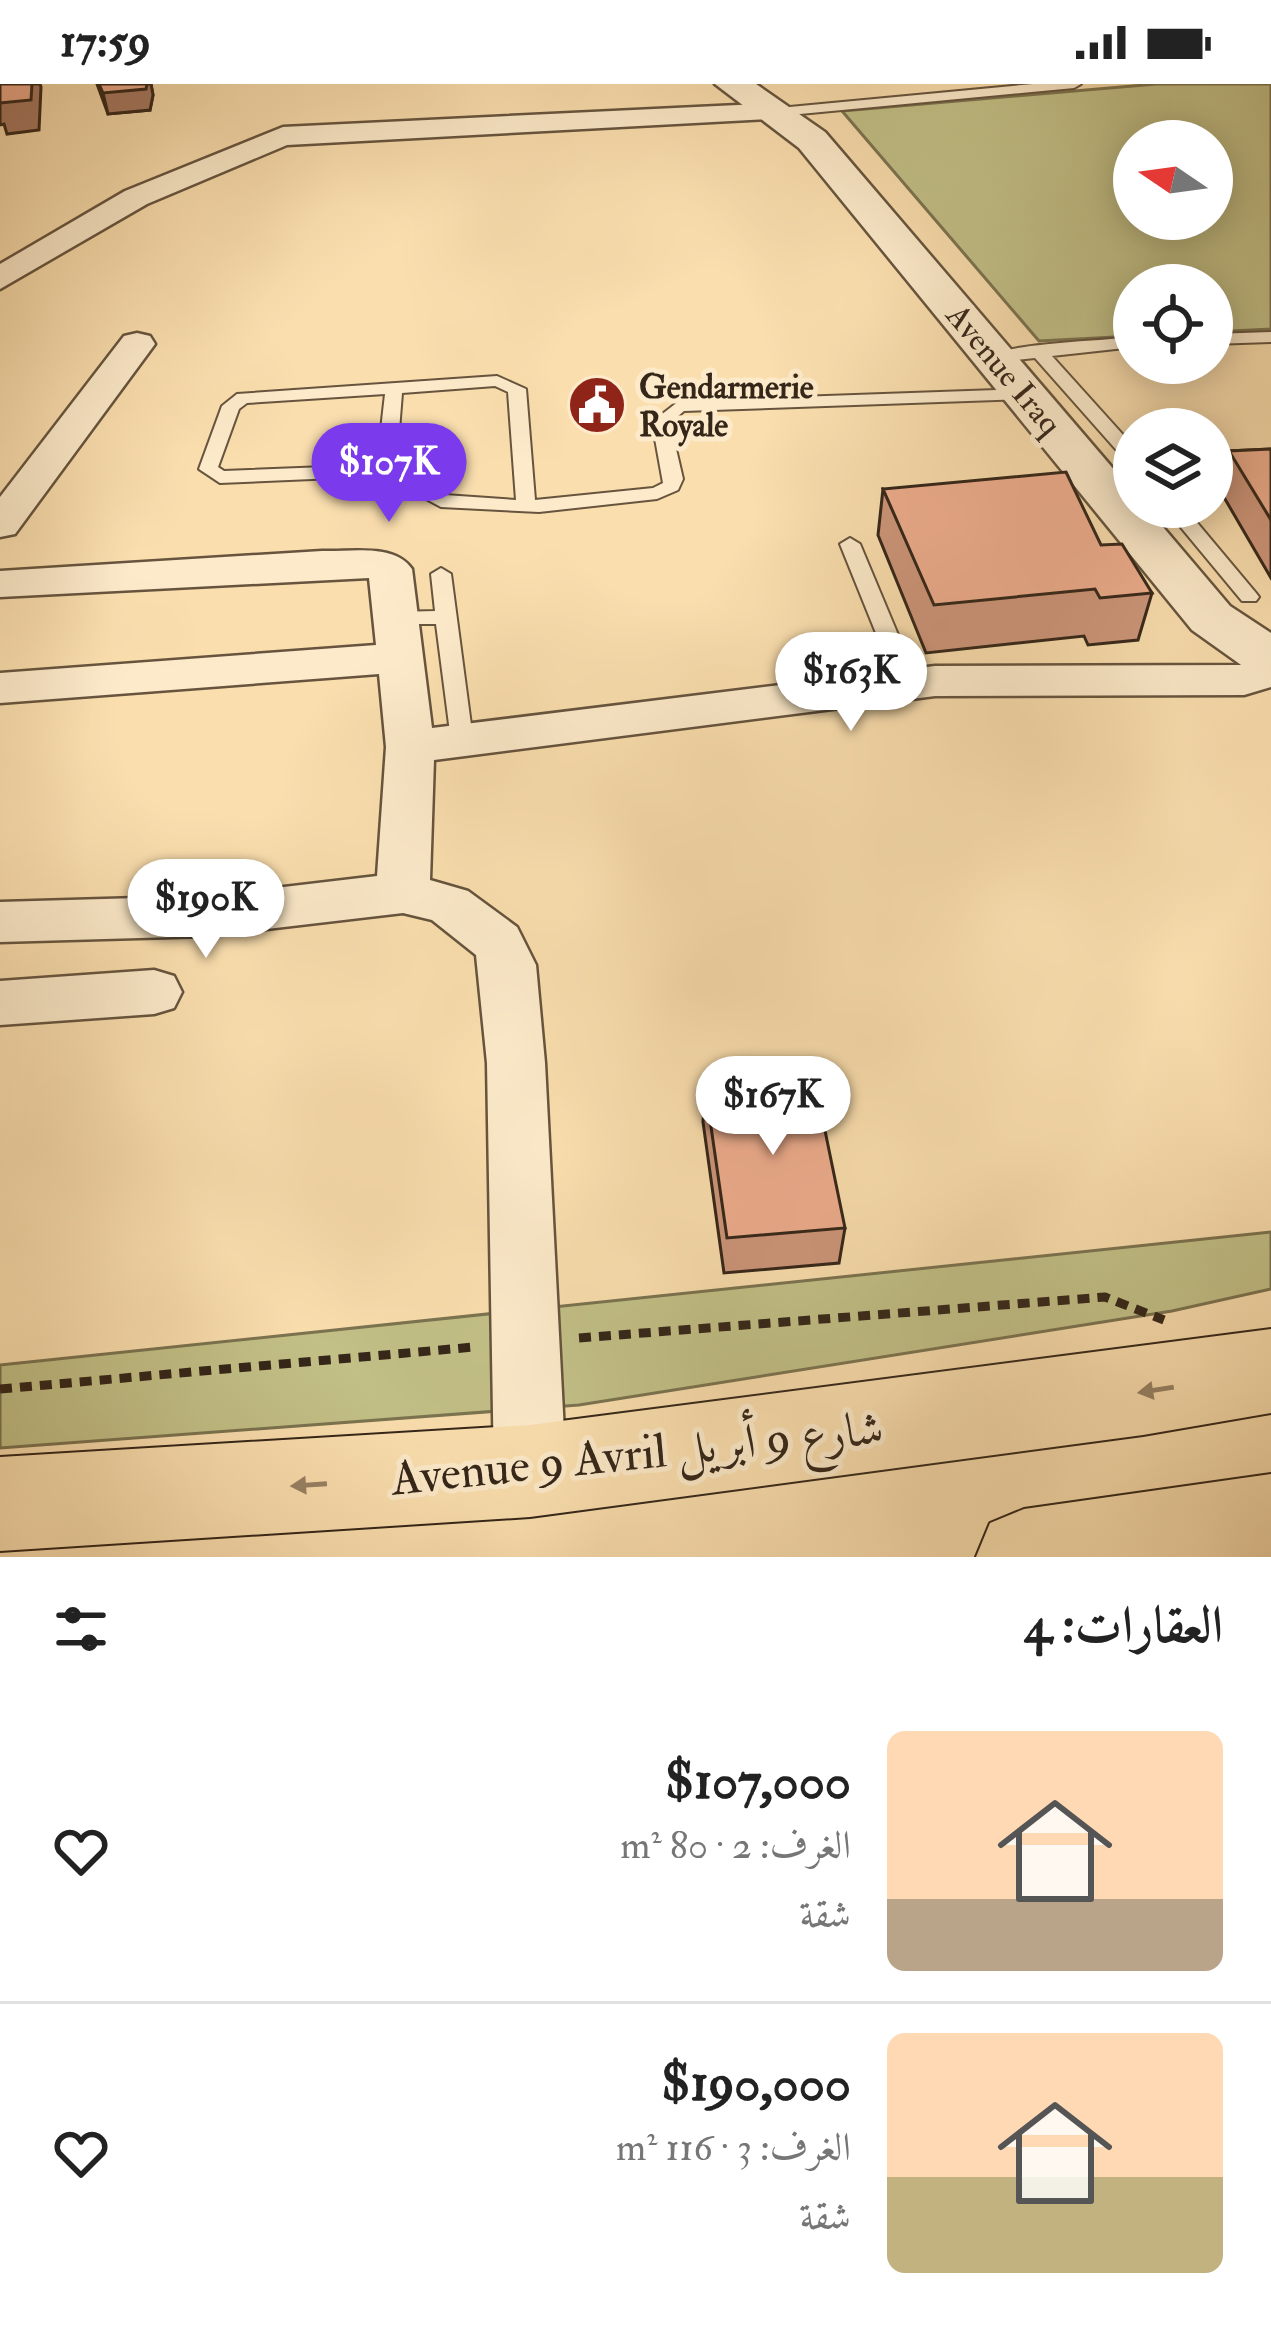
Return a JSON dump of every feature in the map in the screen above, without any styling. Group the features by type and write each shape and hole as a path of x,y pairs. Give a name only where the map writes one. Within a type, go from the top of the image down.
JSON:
{"highway":[{"name":"Avenue 9 Avril شارع 9 أبريل","path":"0,1504 530,1471 1143,1392 1271,1371"},
{"path":"1024,1557 1243,1537"}],"street":[{"name":"Avenue Iraq","path":"732,84 779,112 812,140 1020,367 1211,618 1271,659"},
{"path":"0,279 137,200 283,136 779,112"},
{"path":"0,525 137,344"},
{"path":"0,584 374,563 390,569 410,747 403,892"},
{"path":"0,688 399,638"},
{"path":"410,747 908,685 1244,680 1271,670"},
{"path":"0,922 208,916 403,892 449,905 498,942 508,965 530,1471"},
{"path":"0,1003 154,992"}],"lane":[{"path":"779,112 1074,84"},
{"path":"1233,338 1271,337"},
{"path":"526,506 517,389 512,383 243,398 231,406 208,469 220,477 386,470 440,501 526,506 657,493 671,486 674,478 661,422 679,406 1020,367 1113,347"},
{"path":"1020,367 1113,441"},
{"path":"386,470 394,388"},
{"path":"1233,458 1271,457"},
{"path":"1192,528 1249,597"},
{"path":"850,544 908,685"},
{"path":"441,574 462,740"},
{"path":"399,638 446,617"}],"path":[{"path":"0,1389 1105,1297 1176,1325"}],"shaded area":[{"path":"1156,84 1271,84 1271,329 1233,331 1233,264 1113,264 1113,337 1039,341 842,111"},
{"path":"1271,1232 1271,1289 1172,1311 579,1405 0,1448 0,1365"}],"building":[{"path":"0,84 32,84 31,100 0,103"},
{"path":"99,84 147,84 146,89 103,93"},
{"path":"1271,449 1271,520 1233,458 1233,451"},
{"path":"1066,472 1101,545 1122,544 1152,593 1100,598 1095,589 934,605 883,489"},
{"path":"814,1077 845,1228 727,1238 705,1085"}],"place":[{"name":"Gendarmerie Royale","path":"597,405"}]}
